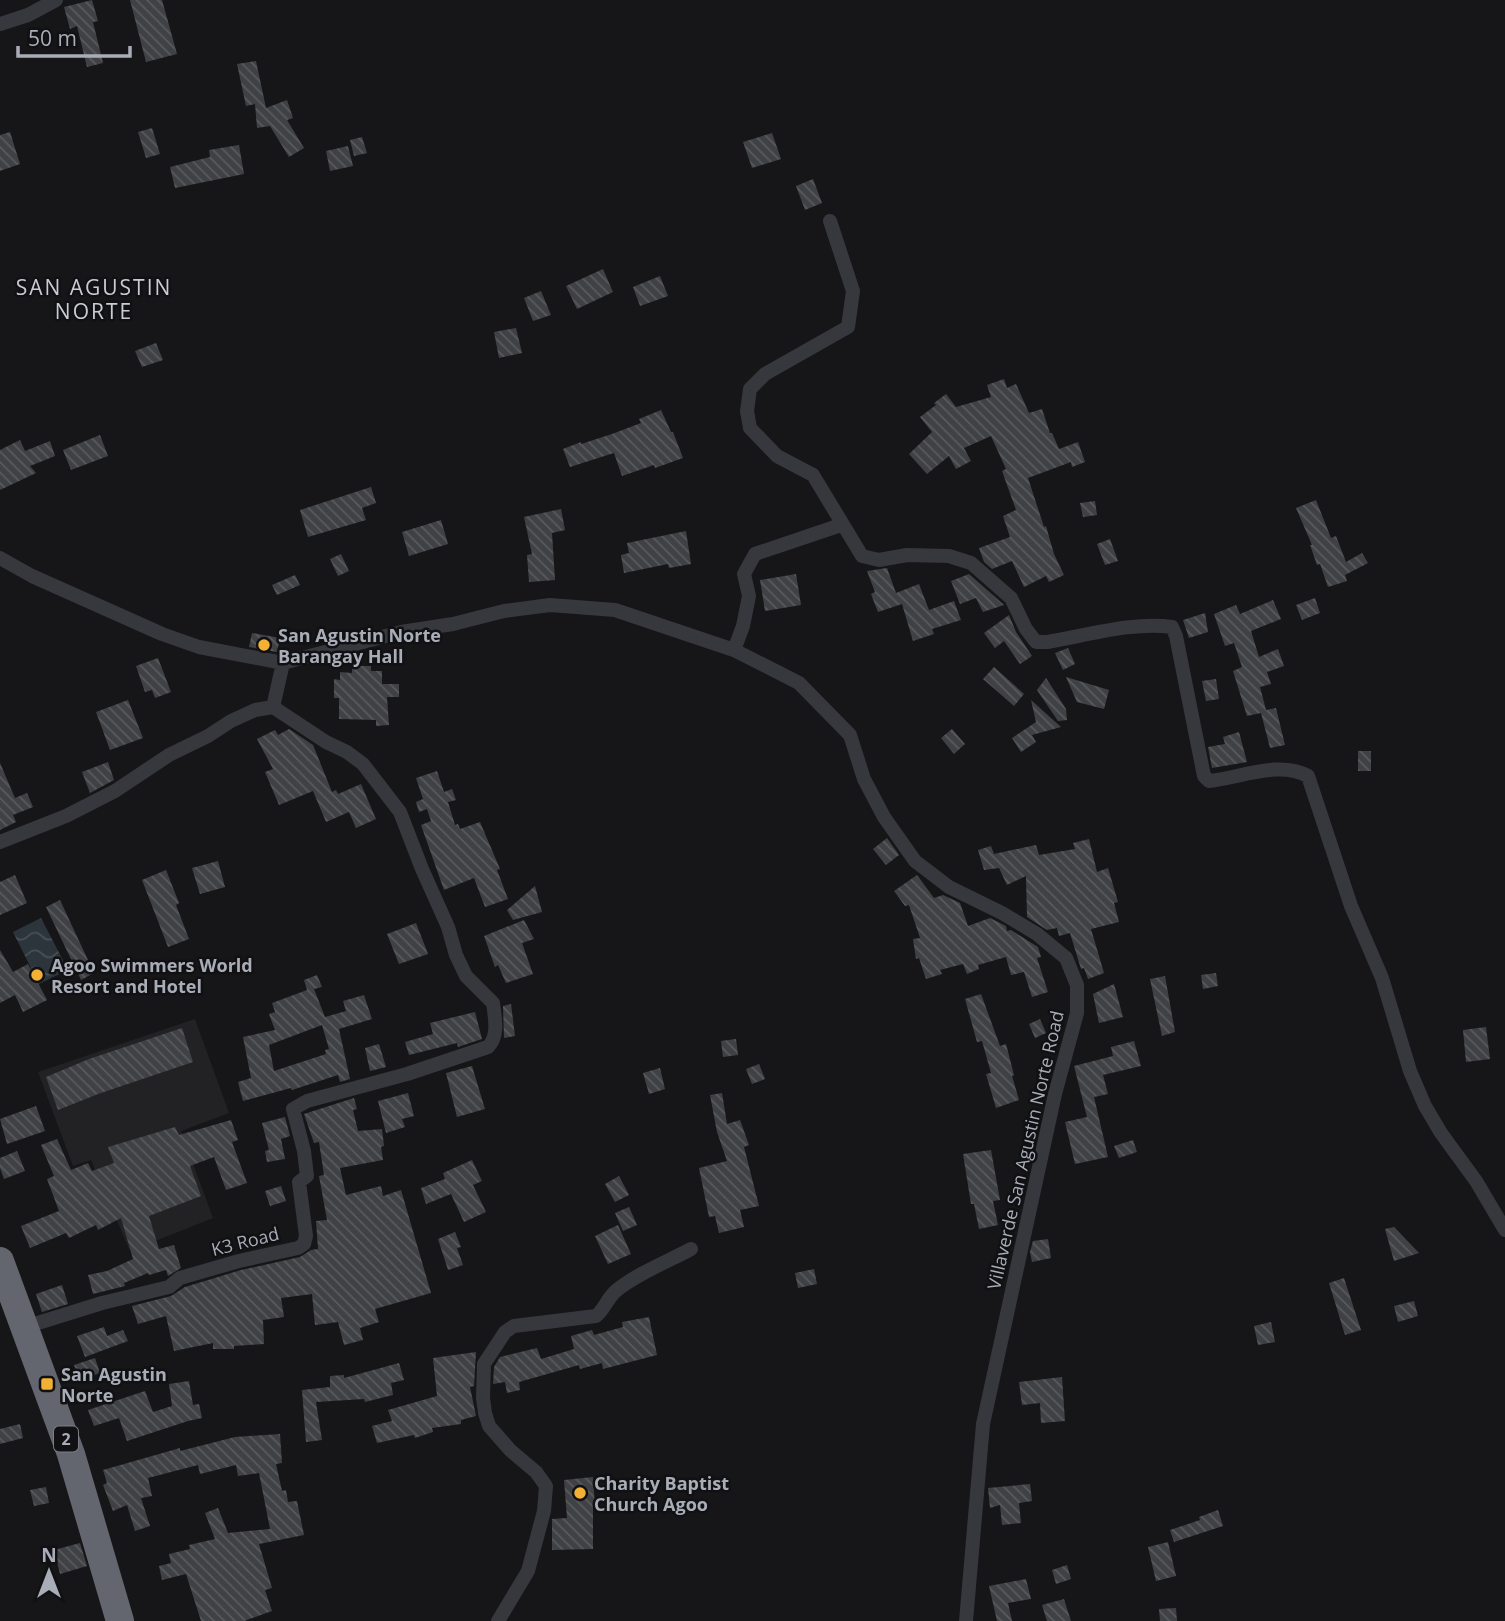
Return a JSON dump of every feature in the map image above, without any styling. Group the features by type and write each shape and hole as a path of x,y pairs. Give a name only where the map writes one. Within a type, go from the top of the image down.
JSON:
{"highway":[{"name":"2","path":"0,1261 71,1454 120,1621"}],"street":[{"path":"0,24 28,15 56,0"},
{"path":"830,221 853,291 848,327 765,374 750,389 747,411 750,428 777,456 813,475 841,526 862,556 879,560 907,555 949,556 971,563 1011,598 1026,629 1036,642 1141,626 1172,627 1204,776 1209,781 1278,769 1296,770 1308,776 1351,906 1382,978 1410,1071 1425,1106 1476,1181 1505,1230"},
{"path":"734,650 743,626 749,596 744,574 755,554 841,526"},
{"name":"Villaverde San Agustin Norte Road","path":"0,558 32,576 162,634 199,647 283,663 401,632 453,624 504,611 550,605 615,610 734,650 799,683 850,735 864,779 884,817 915,861 949,887 1002,913 1066,958 1077,985 1077,1013 1055,1094 983,1424 966,1621"},
{"path":"0,842 66,816 115,791 169,755 231,721 255,710 273,707 283,663"},
{"name":"K3 Road","path":"25,1327 102,1303 169,1287 180,1278 298,1248 304,1244 306,1236 299,1182 307,1176 304,1151 293,1109 307,1101 407,1074 488,1048 494,1042 493,1003 466,975 456,955 448,927 400,812 363,764 273,707"},
{"path":"498,1621 528,1571 544,1511 545,1486 536,1472 510,1450 489,1426 483,1398 484,1364 508,1329 596,1316 603,1310 607,1300 624,1284 691,1249"}],"shaded area":[{"path":"195,1019 229,1113 181,1131 213,1218 130,1251 91,1160 73,1166 38,1072"}],"water":[{"path":"41,918 68,970 39,984 13,932"}],"building":[{"path":"92,0 98,21 93,22 103,63 87,67 77,26 70,29 64,7"},
{"path":"130,0 162,0 177,54 146,62"},
{"path":"256,61 266,108 287,100 293,118 287,120 304,148 289,157 270,126 257,128 255,104 246,106 237,64"},
{"path":"152,128 160,154 146,158 138,132"},
{"path":"10,132 20,164 0,171 0,135"},
{"path":"772,133 781,159 752,168 743,142"},
{"path":"362,137 367,153 354,156 350,140"},
{"path":"239,145 244,174 175,188 170,167 210,157 209,150"},
{"path":"348,146 353,166 330,171 326,151"},
{"path":"813,179 822,203 805,210 796,186"},
{"path":"603,269 613,292 577,309 566,286"},
{"path":"660,276 668,296 640,306 633,287"},
{"path":"541,291 551,315 533,321 524,298"},
{"path":"516,328 522,353 499,358 494,332"},
{"path":"156,343 163,360 142,367 135,351"},
{"path":"1004,379 1007,388 1016,384 1029,413 1042,409 1059,449 1078,442 1085,462 1072,467 1071,462 1028,478 1064,575 1049,582 1046,576 1024,587 1012,561 992,569 984,562 979,548 1010,537 1003,516 1016,510 1002,471 1006,469 991,436 964,448 971,461 956,469 949,456 927,474 909,454 932,432 920,417 936,405 934,403 946,394 956,407 991,397 987,385"},
{"path":"661,410 683,458 622,476 614,453 570,467 563,449 641,423 639,419"},
{"path":"100,435 108,456 71,470 63,450"},
{"path":"20,440 25,451 50,441 55,456 30,466 36,473 0,490 0,450"},
{"path":"371,487 376,503 362,508 366,520 308,537 300,510"},
{"path":"1316,500 1331,538 1336,536 1346,562 1362,553 1368,563 1345,575 1347,581 1328,587 1296,508"},
{"path":"1095,501 1097,515 1083,517 1080,503"},
{"path":"561,509 565,530 552,533 555,580 529,582 527,555 532,554 524,517"},
{"path":"441,520 448,544 409,556 402,532"},
{"path":"686,531 691,564 669,568 668,564 624,573 621,555 629,553 627,543"},
{"path":"1110,539 1118,561 1105,565 1097,544"},
{"path":"341,554 349,571 338,576 330,559"},
{"path":"887,568 896,593 919,584 929,610 954,601 961,620 932,629 934,634 913,641 902,604 878,612 871,594 875,592 867,571"},
{"path":"796,574 801,605 765,611 760,580"},
{"path":"969,574 1004,605 983,612 976,598 960,604 951,581"},
{"path":"295,575 300,585 277,595 272,585"},
{"path":"1315,598 1320,613 1302,620 1296,605"},
{"path":"1273,600 1281,619 1251,631 1259,657 1278,649 1284,666 1267,672 1271,684 1260,687 1266,710 1276,708 1285,745 1270,748 1261,713 1247,716 1233,671 1242,667 1234,643 1225,646 1214,614 1236,605 1240,614"},
{"path":"1205,613 1208,632 1189,638 1183,620"},
{"path":"1009,615 1016,632 1032,656 1020,664 1004,641 995,648 984,633"},
{"name":"San Agustin Norte Barangay Hall","path":"252,633 280,638 277,652 249,647"},
{"path":"1068,648 1075,664 1063,670 1055,653"},
{"path":"158,658 171,692 155,698 152,690 145,692 136,666"},
{"path":"352,666 371,666 371,671 382,671 382,684 399,684 399,697 387,697 389,725 376,726 376,720 339,719 339,698 334,698 334,679 340,680 340,672 352,673"},
{"path":"994,667 1024,694 1014,706 983,679"},
{"path":"1066,677 1109,690 1104,709 1077,702"},
{"path":"1046,678 1066,709 1067,720 1058,721 1037,690"},
{"path":"1216,679 1219,699 1206,701 1202,681"},
{"path":"128,700 143,738 110,750 96,712"},
{"path":"1031,700 1061,727 1032,735 1036,742 1021,752 1012,738 1036,722"},
{"path":"289,729 313,745 332,792 336,790 338,794 361,784 376,819 356,828 349,812 326,822 313,791 279,805 265,772 273,769 257,739 275,730 278,735"},
{"path":"952,729 965,744 954,754 941,738"},
{"path":"1239,732 1247,762 1212,768 1208,747 1225,744 1223,737"},
{"path":"1358,751 1371,751 1371,771 1358,771"},
{"path":"108,762 114,780 90,793 82,772"},
{"path":"0,763 15,798 27,793 33,807 13,815 16,822 0,830"},
{"path":"437,771 444,792 452,789 456,800 448,802 455,825 458,824 460,829 480,822 500,869 497,870 508,899 485,907 474,878 444,890 421,825 431,821 427,809 419,812 416,802 423,799 416,778"},
{"path":"887,838 899,855 886,865 873,849"},
{"path":"1089,839 1097,872 1108,868 1118,902 1114,903 1119,922 1091,929 1104,973 1088,979 1084,968 1081,969 1070,933 1059,936 1057,928 1047,930 1027,917 1026,876 1007,885 999,868 984,870 978,850 991,846 994,854 1036,845 1039,855 1075,849 1073,843"},
{"path":"218,861 225,887 200,894 192,868"},
{"path":"166,870 189,939 168,947 142,880"},
{"path":"15,875 27,903 0,915 0,882"},
{"path":"917,875 934,898 943,895 960,903 968,926 990,918 1006,926 1007,931 1011,930 1038,947 1041,957 1037,958 1048,992 1032,997 1024,972 1011,975 1006,957 978,965 979,969 967,974 963,964 940,970 942,974 926,979 919,958 916,959 913,939 920,938 909,905 905,906 894,891"},
{"path":"535,886 542,912 513,920 507,910"},
{"path":"60,900 94,973 81,980 46,907"},
{"path":"524,920 534,939 522,943 533,974 506,983 498,965 495,967 484,936"},
{"path":"416,923 428,954 399,964 387,934"},
{"path":"0,950 13,972 28,964 47,1000 23,1012 15,995 0,1003"},
{"path":"1216,973 1218,986 1203,989 1201,975"},
{"path":"317,975 322,987 314,989 325,1017 346,1011 343,1001 364,995 372,1019 339,1029 350,1079 340,1082 338,1075 292,1090 291,1088 243,1101 238,1082 251,1078 243,1037 275,1030 269,1014 275,1012 272,1003 307,990 304,980","holes":["322,1025 329,1049 325,1050 326,1054 274,1071 269,1045"]},
{"path":"1165,976 1175,1032 1162,1036 1150,979"},
{"path":"1114,984 1123,1017 1099,1023 1093,994"},
{"path":"981,994 1000,1046 1006,1044 1019,1100 996,1108 986,1074 991,1073 982,1041 977,1042 965,999"},
{"path":"511,1004 515,1036 504,1038 503,1006"},
{"path":"475,1012 482,1039 458,1047 457,1043 409,1055 405,1042 433,1034 430,1023"},
{"path":"1040,1019 1046,1033 1035,1038 1029,1024"},
{"path":"1486,1027 1490,1059 1466,1062 1463,1030"},
{"path":"182,1028 193,1062 58,1110 46,1077 89,1059"},
{"path":"736,1039 738,1055 723,1057 721,1041"},
{"path":"1134,1041 1141,1066 1103,1075 1108,1094 1094,1097 1108,1157 1075,1164 1065,1122 1087,1117 1074,1066 1113,1056 1111,1047"},
{"path":"379,1044 386,1067 370,1071 365,1048"},
{"path":"759,1064 765,1079 752,1084 746,1069"},
{"path":"472,1066 485,1109 457,1117 446,1073"},
{"path":"660,1068 665,1089 649,1094 643,1073"},
{"path":"408,1093 414,1116 402,1119 405,1127 386,1133 378,1101"},
{"path":"722,1093 727,1124 740,1120 749,1145 744,1147 759,1206 740,1210 744,1227 719,1233 715,1216 709,1217 699,1168 727,1161 717,1132 710,1095"},
{"path":"354,1098 357,1109 353,1110 358,1131 382,1129 383,1160 340,1168 346,1195 381,1186 383,1196 401,1190 431,1293 375,1309 379,1322 360,1328 363,1340 344,1345 338,1322 315,1325 312,1294 281,1298 284,1317 263,1320 264,1344 213,1349 213,1343 174,1351 166,1316 138,1324 132,1306 171,1296 185,1287 241,1270 300,1257 318,1249 316,1221 327,1220 319,1176 324,1175 319,1142 314,1143 304,1114"},
{"path":"36,1106 45,1131 7,1144 0,1119"},
{"path":"285,1117 290,1136 281,1139 285,1159 267,1162 265,1151 269,1150 262,1123"},
{"path":"231,1120 238,1140 232,1142 247,1183 226,1190 214,1157 190,1166 201,1196 149,1216 159,1249 174,1245 181,1268 168,1276 166,1270 149,1275 148,1273 124,1283 125,1286 93,1294 88,1275 107,1271 133,1259 121,1218 98,1230 96,1225 69,1238 66,1233 30,1248 21,1226 59,1211 47,1179 54,1176 41,1145 57,1139 71,1170 88,1163 92,1171 114,1163 108,1147 175,1127 179,1135"},
{"path":"1133,1140 1137,1152 1119,1158 1114,1146"},
{"path":"991,1150 1000,1200 993,1201 998,1225 979,1229 974,1204 971,1204 963,1154"},
{"path":"17,1151 25,1171 4,1179 0,1158"},
{"path":"472,1160 482,1181 473,1185 486,1212 464,1222 451,1194 426,1204 421,1188 445,1179 443,1173"},
{"path":"619,1176 629,1195 615,1202 605,1184"},
{"path":"281,1186 286,1201 270,1206 265,1191"},
{"path":"629,1207 637,1225 623,1231 615,1213"},
{"path":"618,1225 631,1254 608,1264 595,1236"},
{"path":"1394,1227 1419,1253 1394,1261 1385,1229"},
{"path":"455,1232 461,1247 457,1248 463,1265 448,1270 438,1239"},
{"path":"1048,1239 1051,1258 1032,1262 1030,1252 1033,1241"},
{"path":"814,1269 817,1284 798,1288 795,1273"},
{"path":"1344,1278 1361,1330 1345,1335 1329,1283"},
{"path":"62,1285 68,1304 42,1312 36,1294"},
{"path":"1414,1301 1418,1316 1398,1322 1394,1306"},
{"path":"649,1317 657,1355 603,1369 602,1363 580,1369 579,1365 519,1382 520,1390 507,1393 505,1382 493,1384 494,1367 500,1357 537,1348 541,1359 574,1349 571,1336 592,1330 594,1335 623,1327 622,1322"},
{"path":"1271,1322 1275,1342 1258,1345 1254,1326"},
{"path":"104,1327 107,1336 123,1330 128,1341 85,1357 77,1336"},
{"path":"476,1352 474,1386 470,1387 476,1416 461,1420 461,1424 432,1428 433,1432 415,1438 414,1435 377,1443 372,1426 392,1421 388,1410 437,1396 433,1358"},
{"path":"95,1358 100,1373 80,1380 74,1365"},
{"path":"399,1363 404,1380 391,1383 393,1395 365,1402 364,1399 316,1402 322,1440 306,1442 302,1390 330,1387 330,1376 344,1375 344,1378"},
{"path":"1062,1377 1065,1421 1041,1423 1040,1403 1022,1405 1019,1382"},
{"path":"189,1381 193,1405 199,1404 202,1418 127,1441 119,1418 94,1426 88,1410 145,1391 153,1412 172,1406 169,1384"},
{"path":"20,1424 23,1438 0,1444 0,1429"},
{"path":"280,1434 282,1463 276,1464 282,1491 286,1490 288,1502 297,1501 304,1535 259,1544 272,1588 265,1590 272,1611 244,1621 201,1621 186,1574 162,1580 159,1566 171,1563 169,1554 190,1549 189,1545 215,1539 205,1513 218,1508 228,1533 270,1529 259,1473 238,1476 236,1465 200,1474 198,1465 148,1478 152,1496 141,1498 150,1526 135,1531 127,1505 113,1511 103,1485 107,1483 103,1470 180,1448 180,1451 235,1437"},
{"path":"593,1477 593,1549 552,1550 552,1519 567,1518 564,1480"},
{"path":"1030,1484 1032,1501 1019,1503 1021,1523 1002,1525 1000,1505 990,1508 988,1488"},
{"path":"46,1487 49,1503 34,1506 30,1490"},
{"path":"1218,1510 1223,1526 1174,1542 1170,1530 1200,1520 1199,1517"},
{"path":"1168,1542 1176,1576 1156,1581 1148,1547"},
{"path":"80,1543 87,1566 60,1574 54,1550"},
{"path":"1067,1565 1071,1579 1056,1584 1052,1570"},
{"path":"1026,1579 1031,1599 1008,1603 1012,1621 997,1621 989,1586"},
{"path":"1064,1599 1071,1621 1047,1621 1042,1605"},
{"path":"1176,1608 1177,1621 1160,1621 1159,1609"}],"place":[{"name":"San Agustin Norte Barangay Hall","path":"264,645"},
{"name":"Agoo Swimmers World Resort and Hotel","path":"37,975"},
{"name":"San Agustin Norte","path":"47,1384"},
{"name":"Charity Baptist Church Agoo","path":"580,1493"}],"district":[{"name":"SAN AGUSTIN NORTE","path":"94,299"}]}
